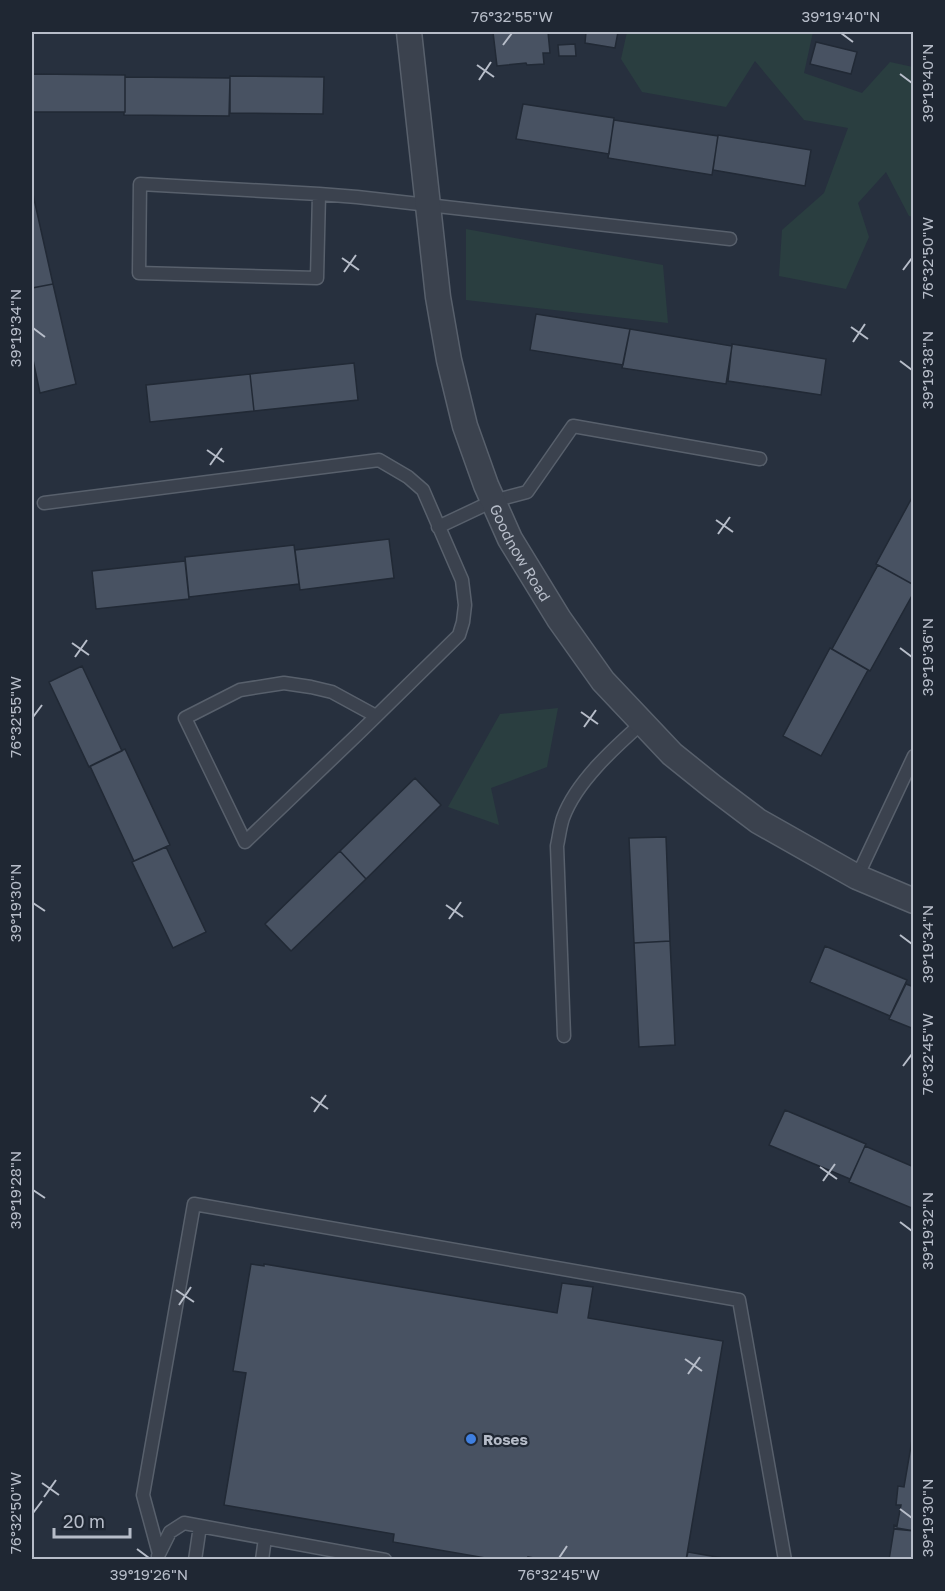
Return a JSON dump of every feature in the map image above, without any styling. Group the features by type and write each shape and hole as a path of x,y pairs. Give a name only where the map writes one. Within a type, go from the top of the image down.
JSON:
{"street":[{"name":"Goodnow Road","path":"410,32 438,297 449,360 465,426 486,485 510,539 559,620 603,681 672,754 712,787 758,820 857,877 914,901"}],"lane":[{"path":"319,194 317,278 139,273 140,184 319,194 730,239"},
{"path":"438,527 493,501 527,492 573,426 760,459"},
{"path":"44,503 379,460 408,477 423,490 462,580 465,605 464,622 459,636 376,716 245,842 185,718 240,690 284,683 332,693 376,716"},
{"path":"564,1036 557,846 564,817 578,790 606,756 642,723"},
{"path":"857,877 914,756"},
{"path":"158,1557 143,1495 194,1204 739,1300 785,1560"},
{"path":"158,1557 170,1532 184,1523 338,1555 385,1560"},
{"path":"195,1560 200,1526"},
{"path":"262,1560 265,1538"}],"green space":[{"path":"627,32 813,32 804,73 862,93 890,62 913,67 913,217 909,216 886,172 858,203 869,237 846,289 779,276 782,230 824,193 848,128 804,120 755,61 726,107 642,92 621,59"},
{"path":"466,229 663,265 668,323 466,300"},
{"path":"558,708 547,767 491,788 499,825 448,807 500,714"}],"building":[{"path":"493,32 548,32 550,53 543,53 544,64 497,66"},
{"path":"586,32 618,32 615,48 585,43"},
{"path":"816,42 857,52 851,74 810,64"},
{"path":"575,44 576,56 559,56 558,45"},
{"path":"32,74 125,75 125,112 32,112"},
{"path":"230,76 324,77 323,114 230,113"},
{"path":"125,77 230,78 229,116 124,115"},
{"path":"523,104 614,118 609,154 516,139"},
{"path":"614,120 718,136 712,175 608,158"},
{"path":"718,135 811,150 805,186 713,170"},
{"path":"32,190 53,284 32,288"},
{"path":"53,284 76,384 40,393 32,355 32,288"},
{"path":"536,314 630,329 623,365 530,350"},
{"path":"630,329 732,346 726,384 622,368"},
{"path":"732,344 826,359 821,395 728,381"},
{"path":"354,363 358,400 254,411 250,374"},
{"path":"250,374 254,411 150,422 146,385"},
{"path":"914,494 914,585 876,564"},
{"path":"389,539 394,578 300,590 295,550"},
{"path":"294,545 299,584 189,597 185,557"},
{"path":"185,561 189,599 96,609 92,571"},
{"path":"878,565 914,585 914,592 870,671 832,649"},
{"path":"830,648 868,670 821,756 783,736"},
{"path":"82,666 122,751 89,767 49,682"},
{"path":"125,749 170,845 134,861 90,766"},
{"path":"415,778 441,805 366,879 340,851"},
{"path":"666,837 670,941 634,943 629,838"},
{"path":"166,847 206,932 173,948 132,862"},
{"path":"340,851 366,879 291,951 265,924"},
{"path":"670,941 675,1045 639,1047 634,943"},
{"path":"825,946 907,980 890,1016 810,982"},
{"path":"906,984 914,987 914,1029 889,1019"},
{"path":"785,1110 866,1144 850,1179 769,1145"},
{"path":"865,1146 914,1167 914,1209 849,1182"},
{"name":"Roses","path":"251,1264 264,1266 264,1264 557,1313 562,1283 593,1287 588,1318 723,1341 686,1560 545,1560 528,1557 528,1560 497,1560 393,1542 394,1534 224,1505 246,1373 233,1371"},
{"path":"912,1440 914,1441 914,1531 894,1529 894,1525 897,1526 901,1505 896,1505 898,1486 904,1487"},
{"path":"894,1529 914,1531 914,1560 889,1560"},
{"path":"688,1552 734,1560 686,1560"}],"place":[{"name":"Roses","path":"471,1439"}]}
